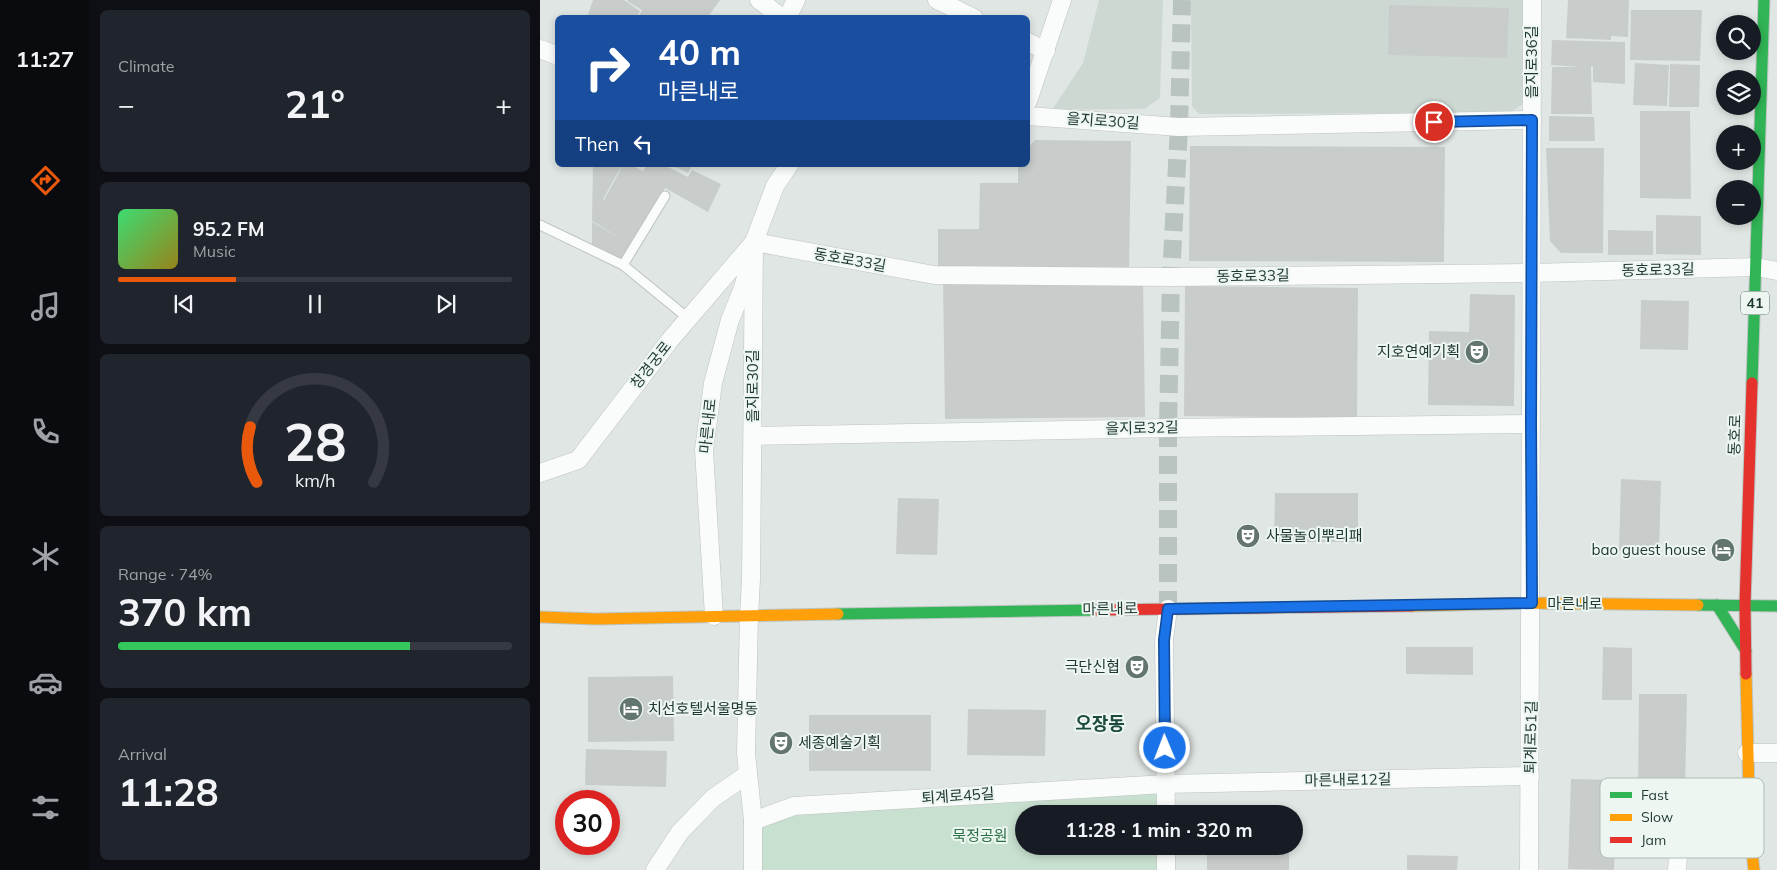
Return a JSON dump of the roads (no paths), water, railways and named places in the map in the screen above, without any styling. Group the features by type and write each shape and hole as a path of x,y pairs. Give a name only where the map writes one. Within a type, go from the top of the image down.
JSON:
{"main road":[{"name":"동호로","path":"1748,778 1745,605 1764,0"},
{"name":"마른내로","path":"540,617 597,619 960,610 1168,609 1532,603 1777,606"},
{"path":"1717,605 1746,651"}],"street":[{"path":"759,0 778,15"},
{"path":"788,15 796,0"},
{"path":"937,0 968,15"},
{"path":"1030,95 1062,0"},
{"name":"을지로36길","path":"1532,0 1532,603"},
{"path":"1030,43 1046,51"},
{"path":"540,50 555,55"},
{"name":"을지로30길","path":"1030,116 1178,127 1532,120"},
{"name":"을지로30길","path":"749,615 752,580 754,242 775,186 788,167"},
{"name":"동호로33길","path":"754,242 934,275 1171,276 1531,273 1756,267 1777,271"},
{"name":"창경궁로","path":"540,474 578,460 670,340 754,242"},
{"name":"마른내로","path":"714,616 704,450 713,383 730,320 743,288 754,242"},
{"name":"을지로32길","path":"753,436 1168,428 1531,424"},
{"name":"퇴계로51길","path":"1530,870 1532,603"},
{"path":"1166,805 1164,640 1168,609"},
{"path":"749,615 746,753 753,821 753,870"},
{"path":"1747,753 1777,753"},
{"path":"655,870 680,832 713,798 748,774"},
{"name":"마른내로12길","path":"1166,784 1530,776"},
{"name":"퇴계로45길","path":"753,821 794,806 1166,784"},
{"path":"1166,855 1166,870"}],"lane":[{"path":"623,265 665,196"},
{"path":"540,225 623,265 689,319"}],"tunnel":[{"path":"1168,609 1168,428 1171,277 1179,127 1182,0"}],"place":[{"name":"지호연예기획","path":"1477,352"},
{"name":"사물놀이뿌리패","path":"1248,536"},
{"name":"bao guest house","path":"1723,550"},
{"name":"극단신협","path":"1137,667"},
{"name":"치선호텔서울명동","path":"631,709"},
{"name":"세종예술기획","path":"781,743"}],"district":[{"name":"오장동","path":"1100,724"}],"park label":[{"name":"묵정공원","path":"980,836"}]}
